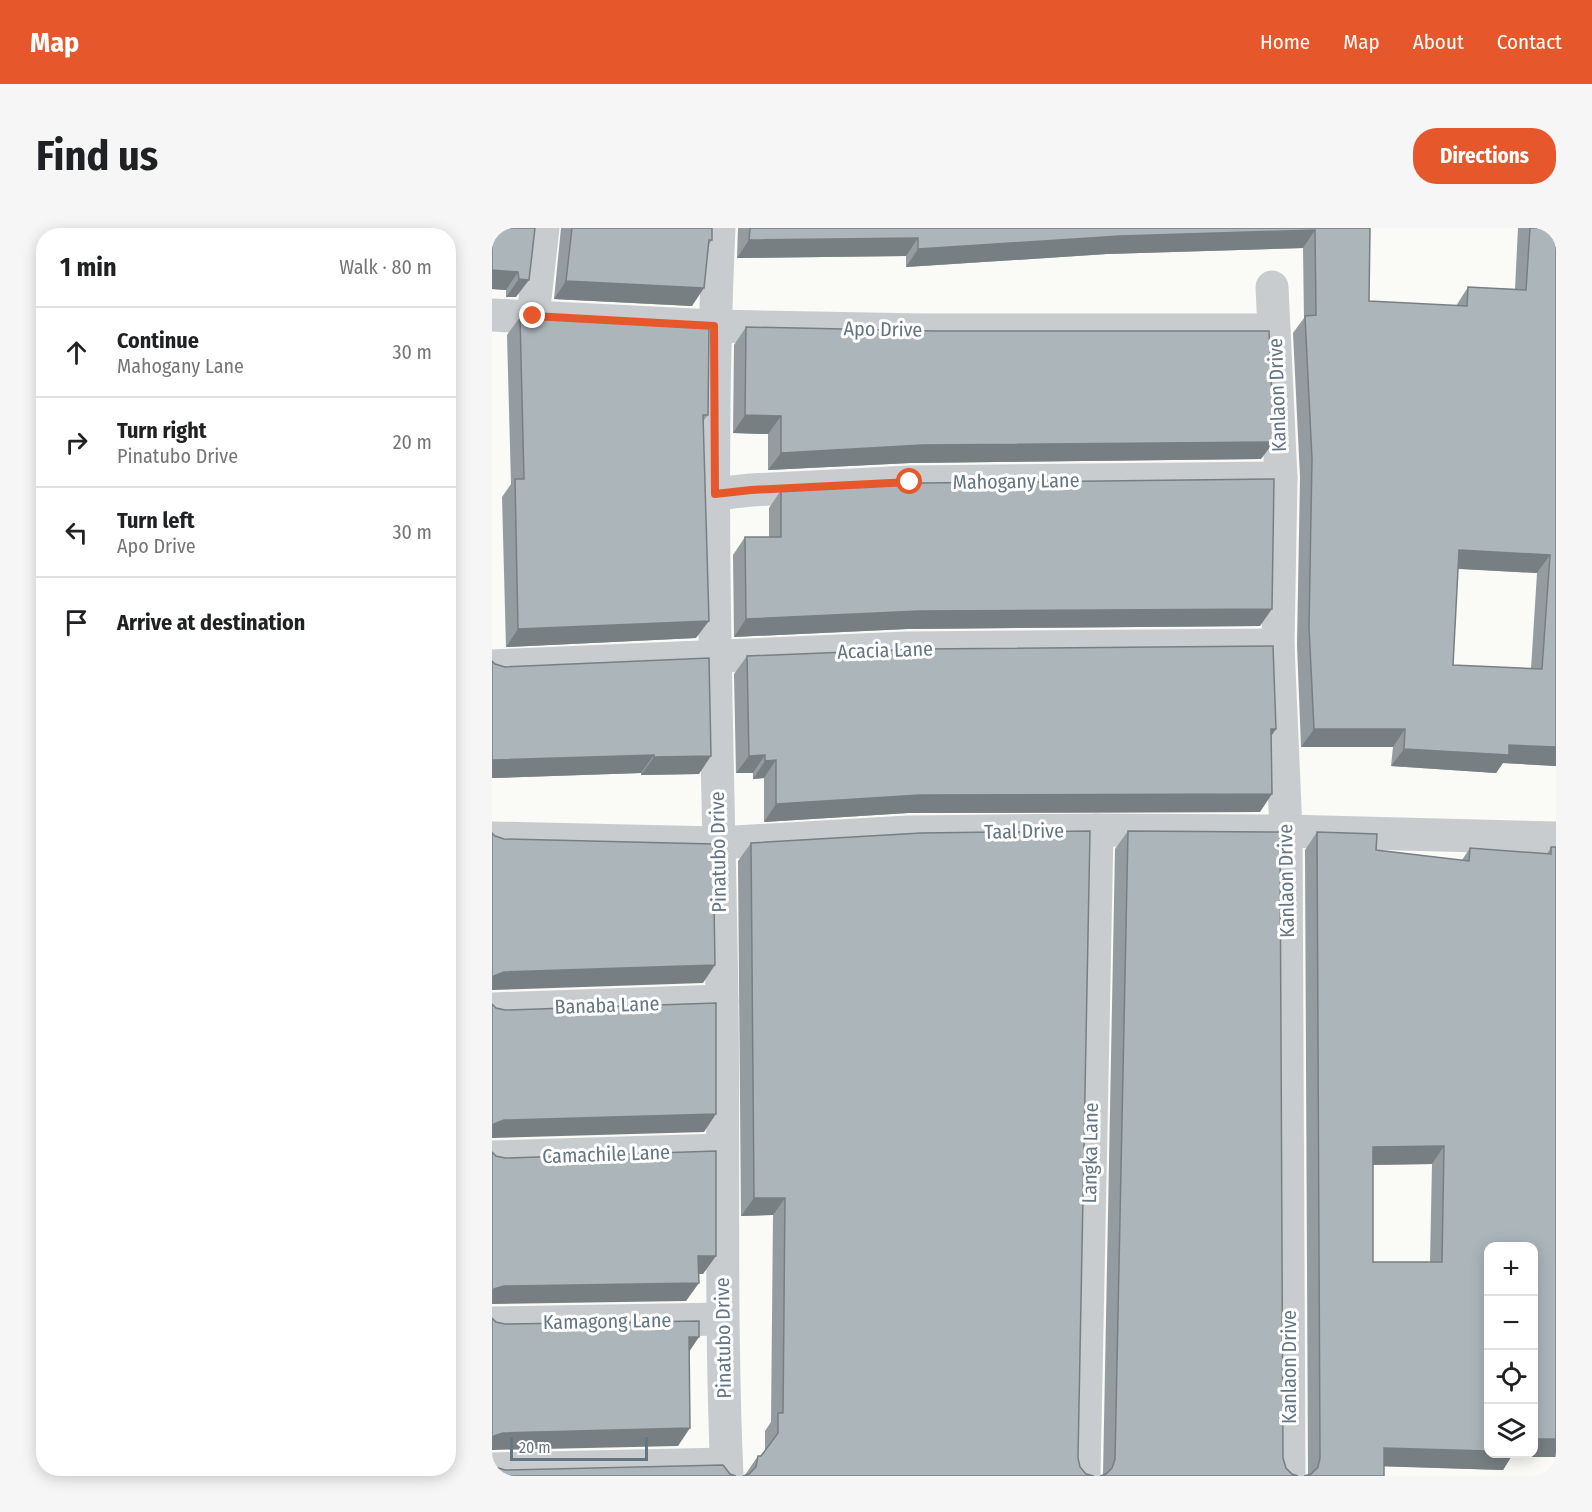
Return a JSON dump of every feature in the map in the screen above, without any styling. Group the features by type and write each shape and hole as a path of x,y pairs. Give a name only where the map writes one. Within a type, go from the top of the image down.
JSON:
{"street":[{"path":"533,316 543,228"},
{"name":"Pinatubo Drive","path":"719,228 714,326 714,657 722,1001 722,1319 726,1470"},
{"name":"Kanlaon Drive","path":"1272,287 1281,478 1278,645 1286,831 1289,1476"},
{"name":"Apo Drive","path":"492,315 714,326 923,330 1274,330"},
{"name":"Mahogany Lane","path":"715,494 910,482 1281,478"},
{"name":"Acacia Lane","path":"492,666 907,648 1278,645"},
{"name":"Taal Drive","path":"492,838 718,843 908,832 1097,830 1286,831 1556,838"},
{"name":"Langka Lane","path":"1084,1476 1097,830"},
{"name":"Banaba Lane","path":"492,1009 722,1001"},
{"name":"Camachile Lane","path":"492,1157 721,1150"},
{"name":"Kamagong Lane","path":"492,1323 722,1319"},
{"path":"492,1469 726,1470"}],"building":[{"path":"492,228 535,228 529,280 519,279 518,272 492,270"},
{"path":"572,228 712,228 704,288 566,281"},
{"path":"750,228 1370,228 1369,301 1467,306 1468,287 1526,290 1530,228 1556,228 1556,747 1509,745 1509,755 1404,749 1405,729 1314,729 1309,627 1312,459 1305,316 1316,315 1315,230 1120,236 918,249 918,238 749,240","holes":["1459,550 1550,555 1542,669 1453,665"]},
{"path":"520,317 709,326 708,415 703,415 709,621 518,629 515,479 524,479"},
{"path":"746,327 935,331 1269,331 1274,442 922,445 781,453 781,416 745,415"},
{"path":"1274,479 1272,609 919,611 746,619 745,537 781,537 781,490 923,483"},
{"path":"1273,646 1276,729 1271,729 1272,794 920,795 776,804 776,760 765,761 765,755 749,756 747,656 920,649"},
{"path":"709,658 711,756 654,757 654,755 492,760 492,661 505,667"},
{"path":"1090,831 1078,1458 1080,1467 1086,1474 1094,1476 743,1476 756,1467 758,1456 761,1456 778,1433 778,1413 783,1413 785,1198 754,1198 751,843 921,833"},
{"path":"1128,831 1280,832 1283,1458 1286,1468 1298,1476 1100,1476 1112,1468 1115,1459"},
{"path":"1317,832 1377,834 1376,850 1469,861 1470,848 1551,854 1551,847 1556,847 1556,1439 1538,1439 1538,1242 1484,1242 1484,1451 1384,1448 1384,1476 1304,1476 1311,1474 1318,1467 1320,1458","holes":["1444,1146 1442,1262 1373,1262 1373,1147"]},
{"path":"492,833 504,839 713,844 715,965 504,972 492,978"},
{"path":"716,1003 716,1114 504,1120 492,1126 492,1004 496,1008 505,1010"},
{"path":"716,1151 716,1256 698,1256 699,1283 504,1286 492,1292 492,1152 496,1156 505,1158"},
{"path":"492,1318 496,1322 505,1324 699,1321 699,1337 689,1337 690,1428 503,1433 492,1438"},
{"path":"492,1464 505,1470 723,1465 730,1474 736,1476 492,1476"}],"route":[{"path":"533,316 714,326 715,494 910,482"}]}
